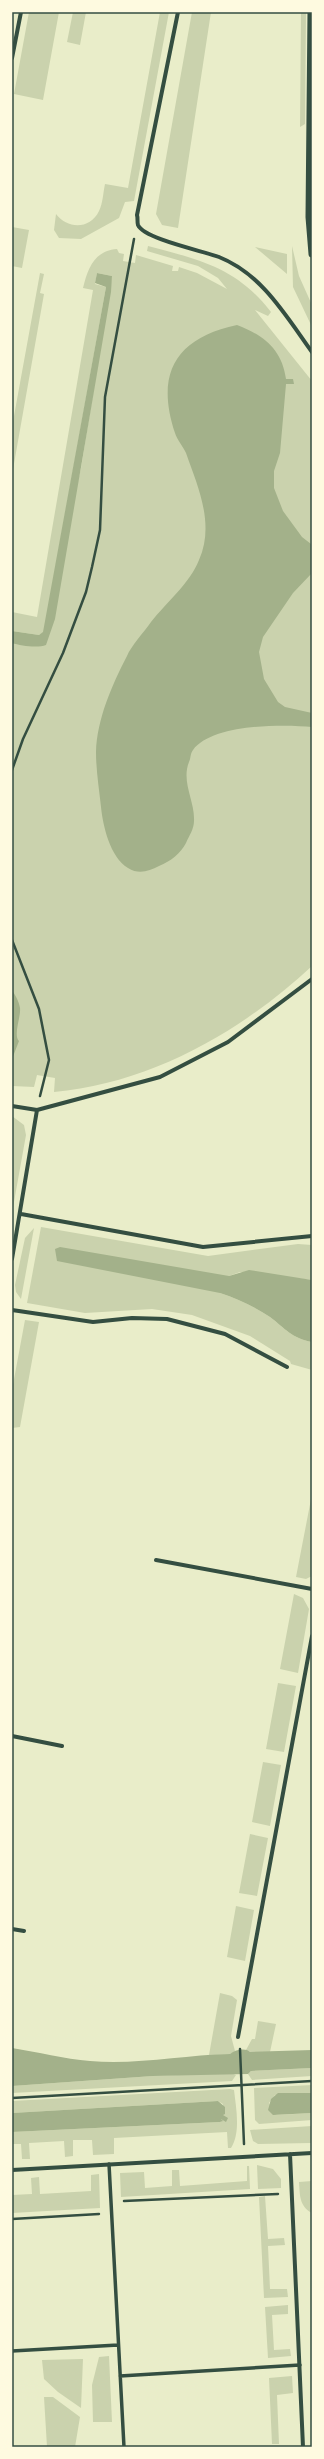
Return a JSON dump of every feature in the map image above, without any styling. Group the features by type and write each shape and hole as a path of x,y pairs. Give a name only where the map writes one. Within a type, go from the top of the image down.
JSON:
{"street":[{"path":"12,58 21,12"},
{"path":"178,12 137,215 139,225 148,234 220,257 240,267 268,291 312,352"},
{"path":"311,12 309,217 312,254"},
{"path":"12,1106 37,1110 160,1077 228,1042 312,979"},
{"path":"12,1259 21,1214 37,1110"},
{"path":"21,1214 203,1247 312,1236"},
{"path":"12,1310 94,1322 132,1318 167,1319 225,1334 287,1367"},
{"path":"156,1560 312,1589"},
{"path":"238,2037 312,1636"},
{"path":"12,1736 62,1746"},
{"path":"12,1929 24,1931"},
{"path":"12,2170 312,2153"},
{"path":"290,2154 303,2447"},
{"path":"109,2164 124,2447"},
{"path":"12,2351 118,2345"},
{"path":"120,2376 300,2365"}],"path":[{"path":"12,770 23,739 63,653 86,592 100,530 105,397 131,248 139,225"},
{"path":"12,940 39,1009 49,1060 37,1110"},
{"path":"240,2047 243,2127"},
{"path":"12,2098 312,2081"},
{"path":"111,2201 292,2193"},
{"path":"12,2218 112,2213"}],"shaded area":[{"path":"29,12 59,12 43,100 14,94"},
{"path":"73,12 86,12 80,45 67,42"},
{"path":"160,12 169,12 134,201 125,202 119,218 81,239 59,238 54,230 56,214 66,223 72,225 90,222 99,211 105,184 128,188"},
{"path":"192,12 211,12 178,228 162,225 156,214"},
{"path":"301,12 306,12 305,124 300,127"},
{"path":"12,227 29,230 22,268 12,266"},
{"path":"148,246 201,261 216,267 244,285 258,297 271,312 268,316 255,310 312,381 312,966 285,990 255,1012 225,1032 193,1050 160,1066 125,1078 90,1087 54,1092 55,1078 37,1075 34,1087 12,1086 12,637 41,641 43,633 39,635 12,631 12,612 37,617 93,290 83,288 87,274 93,262 103,253 109,250 117,249 119,253 124,254 123,261 135,263 136,255 173,266 172,271 178,271 179,267 197,273 227,289 218,278 198,266 147,251","holes":["97,273 112,276 81,468 44,631 106,287 95,284"]},
{"path":"292,246 299,276 312,305 312,327 293,287"},
{"path":"255,247 287,254 287,274"},
{"path":"40,273 44,274 40,293 44,294 12,475 12,427"},
{"path":"97,273 112,276 111,292 55,619 46,645 20,645 12,643 12,631 39,635 43,632 106,287 95,283"},
{"path":"237,325 255,333 270,344 280,359 284,368 286,379 293,379 294,384 286,384 280,453 274,471 274,488 283,511 302,537 311,544 312,573 293,593 263,637 259,652 264,679 278,702 285,707 312,713 312,727 267,726 249,728 216,735 202,741 193,750 187,769 187,784 193,806 194,824 186,843 175,857 148,871 140,872 128,868 122,863 116,856 108,840 102,815 96,766 99,727 106,702 129,652 151,622 190,577 199,560 204,546 205,519 200,492 186,453 175,433 169,412 168,393 170,376 176,361 185,349 199,339 216,331"},
{"path":"12,990 18,1001 20,1012 17,1030 17,1038 19,1041 12,1059"},
{"path":"12,1116 24,1125 26,1135 12,1213"},
{"path":"41,1227 208,1256 298,1244 312,1245 312,1280 240,1272 229,1276 220,1293 251,1306 270,1317 299,1338 312,1342 312,1370 291,1364 290,1361 250,1336 192,1315 152,1309 85,1313 27,1303"},
{"path":"34,1228 21,1299 16,1292 15,1285 25,1238"},
{"path":"60,1247 229,1276 249,1270 312,1280 312,1342 299,1338 270,1317 251,1306 220,1293 57,1261 55,1249"},
{"path":"25,1320 39,1322 20,1427 12,1428 12,1390"},
{"path":"312,1494 312,1576 306,1579 296,1577"},
{"path":"294,1594 303,1598 309,1609 298,1673 280,1669"},
{"path":"278,1683 296,1686 284,1752 266,1749"},
{"path":"263,1762 281,1765 270,1826 252,1822"},
{"path":"250,1834 268,1838 257,1896 239,1893"},
{"path":"236,1906 254,1910 245,1961 227,1957"},
{"path":"220,1993 232,1996 237,2000 231,2036 235,2051 230,2054 209,2055"},
{"path":"258,2021 276,2024 270,2052 250,2052 246,2050 252,2039 255,2039"},
{"path":"12,2048 70,2059 108,2062 143,2061 230,2054 237,2050 243,2049 250,2052 312,2050 312,2068 251,2071 248,2074 153,2076 12,2086"},
{"path":"312,2068 312,2076 252,2080 248,2074 251,2071"},
{"path":"231,2073 236,2075 232,2081 12,2093 12,2086 153,2076"},
{"path":"312,2085 312,2093 275,2095 269,2103 276,2115 312,2113 312,2120 259,2124 255,2120 254,2088"},
{"path":"234,2090 237,2112 236,2135 231,2148 228,2148 227,2132 114,2138 114,2154 93,2155 92,2140 73,2140 73,2156 65,2157 64,2141 29,2143 30,2159 22,2159 21,2144 12,2144 12,2132 220,2122 222,2121 223,2104 218,2101 12,2113 12,2101"},
{"path":"278,2093 312,2093 312,2113 273,2115 268,2110 271,2099"},
{"path":"218,2101 225,2107 225,2114 223,2115 228,2118 226,2122 221,2119 223,2121 220,2122 12,2132 12,2113"},
{"path":"312,2126 311,2143 258,2144 253,2141 250,2130"},
{"path":"257,2165 273,2169 281,2179 281,2188 258,2189"},
{"path":"247,2166 249,2166 250,2189 121,2197 120,2173 144,2172 145,2188 172,2186 172,2170 179,2170 180,2186 247,2181"},
{"path":"99,2174 100,2208 12,2213 12,2195 32,2194 31,2178 39,2177 40,2194 91,2191 91,2175"},
{"path":"312,2181 312,2213 302,2204 299,2182"},
{"path":"265,2196 268,2239 284,2238 285,2245 268,2246 270,2289 287,2289 288,2297 264,2298 259,2197"},
{"path":"288,2305 288,2314 272,2315 274,2350 290,2349 291,2356 268,2358 265,2307"},
{"path":"109,2356 112,2422 93,2422 92,2385 99,2357"},
{"path":"83,2359 81,2408 58,2392 44,2379 42,2360"},
{"path":"292,2376 293,2393 277,2395 279,2444 272,2444 269,2378"},
{"path":"44,2397 53,2397 80,2417 75,2447 47,2447"}]}
